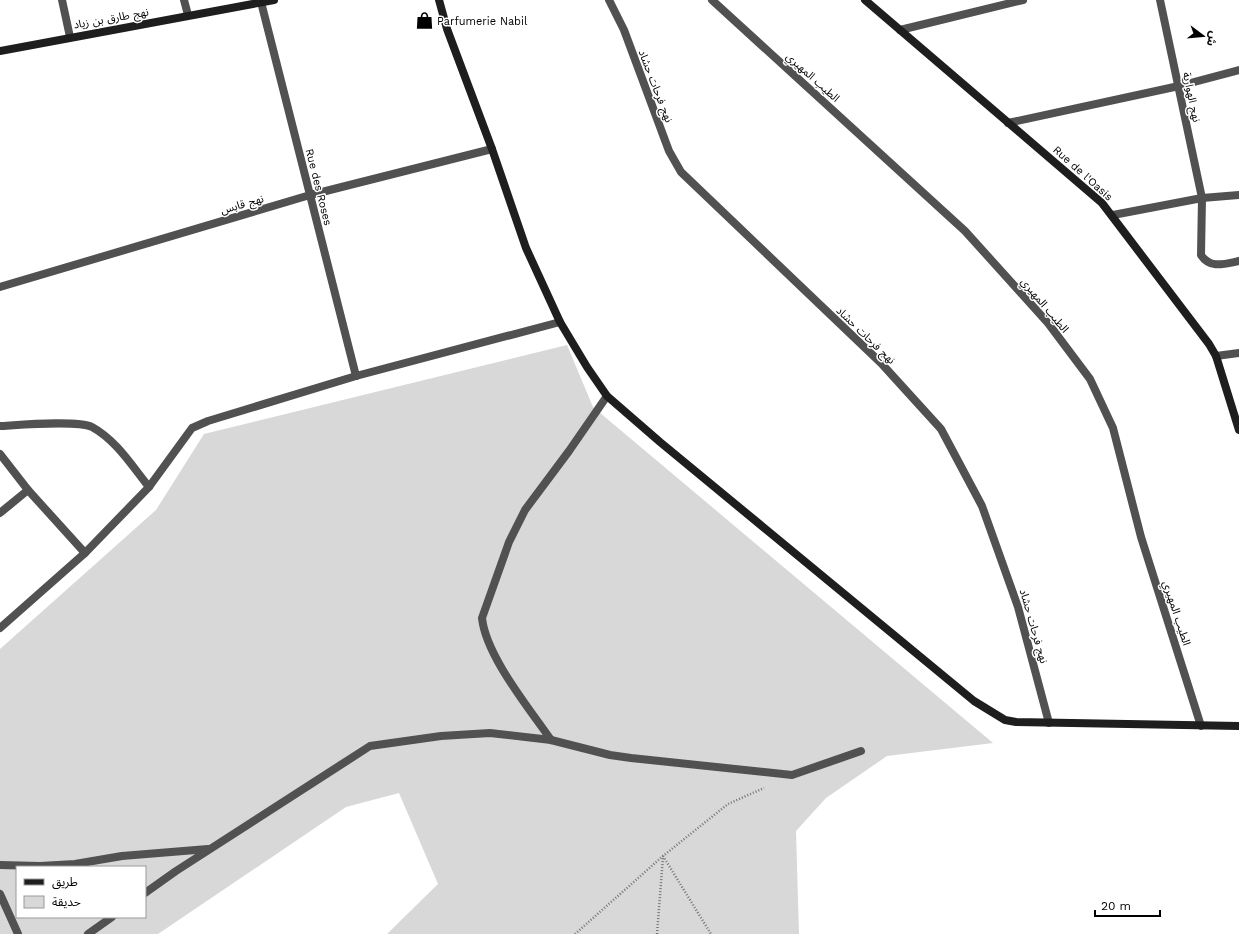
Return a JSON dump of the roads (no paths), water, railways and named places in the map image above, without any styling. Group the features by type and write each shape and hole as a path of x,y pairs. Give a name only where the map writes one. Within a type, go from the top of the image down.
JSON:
{"street":[{"path":"62,0 70,37"},
{"path":"184,0 188,15"},
{"name":"نهج طارق بن زياد","path":"0,51 274,0"},
{"path":"439,0 447,29 492,150 526,248 560,322 587,367 607,396 660,442 974,701 1005,720 1016,722 1049,723 1239,726"},
{"name":"نهج فرحات حشاد","path":"609,0 624,30 669,151 681,172 881,363 941,429 982,506 1018,607 1049,723"},
{"name":"الطيب المهيري","path":"712,0 965,231 1048,323 1090,379 1113,428 1141,537 1201,726"},
{"name":"Rue de l'Oasis","path":"865,0 1102,203 1209,344 1216,356 1239,430"},
{"path":"900,30 1024,0"},
{"name":"نهج الهوارية","path":"1160,0 1202,198 1201,255 1205,261 1212,264 1219,265 1239,261"},
{"name":"Rue des Roses","path":"261,2 356,376"},
{"path":"1008,123 1179,86 1239,70"},
{"name":"نهج قابس","path":"0,286 310,195 492,150"},
{"path":"1113,216 1202,198 1239,195"},
{"path":"0,628 85,553 149,487 192,428 208,421 356,376 560,322"},
{"path":"1216,356 1239,353"},
{"path":"551,740 498,661 483,629 482,618 510,542 525,510 569,451 607,396"},
{"path":"0,426 58,423 90,426 110,440 149,487"},
{"path":"0,454 28,490 85,553"},
{"path":"0,513 28,490"},
{"path":"146,892 210,849 370,746 441,736 490,733 551,740 610,755 792,776 861,751"},
{"path":"0,865 40,866 75,864 122,856 210,849"},
{"path":"0,894 18,934"},
{"path":"88,934 111,918"}],"place":[{"name":"Parfumerie Nabil","path":"424,21"}]}
